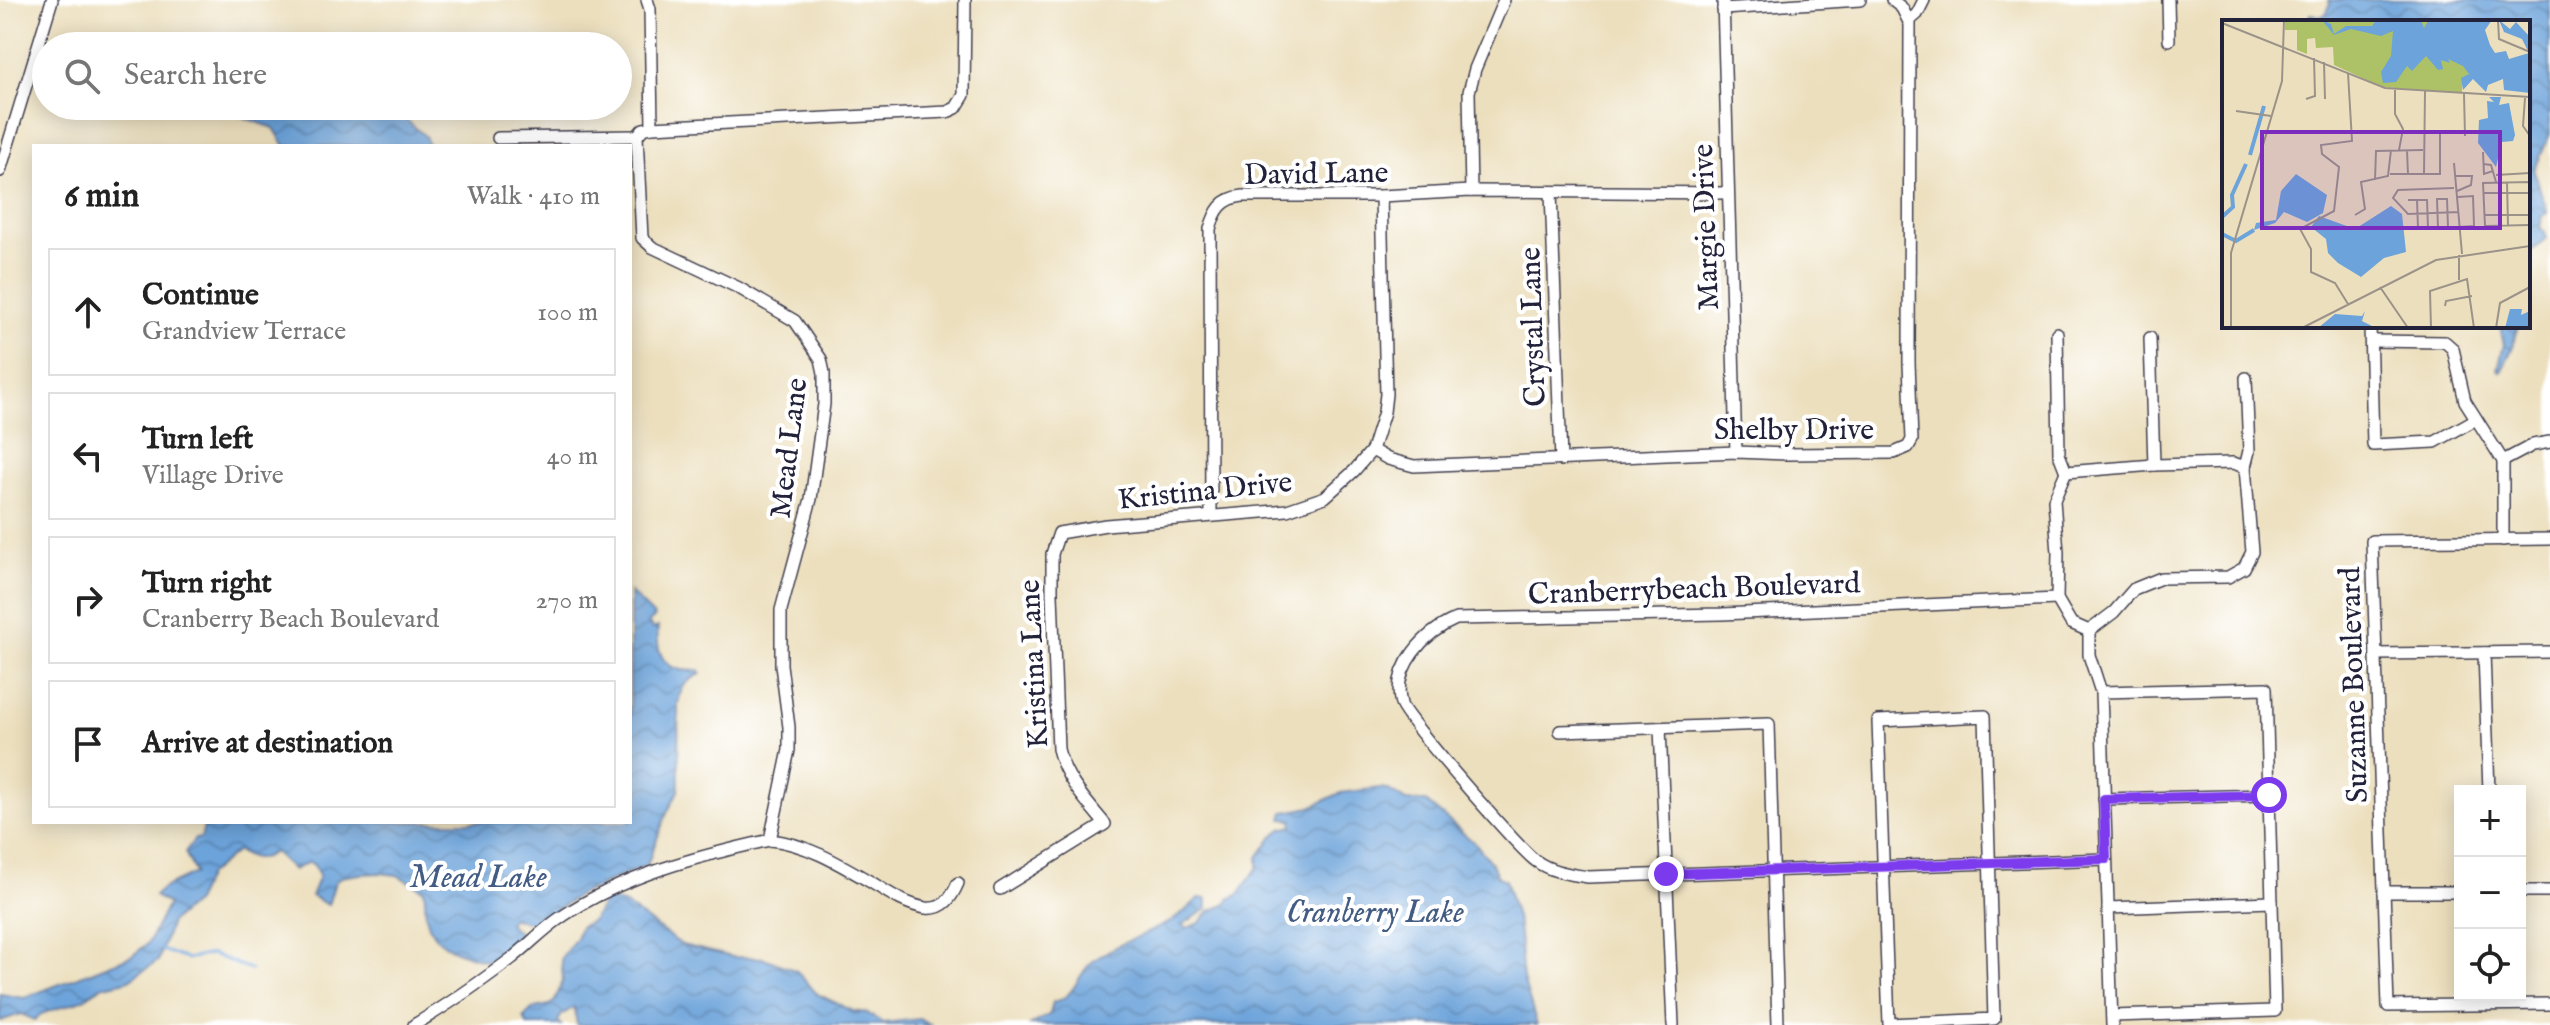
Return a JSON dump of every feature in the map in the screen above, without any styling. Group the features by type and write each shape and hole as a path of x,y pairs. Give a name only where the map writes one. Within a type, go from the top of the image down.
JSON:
{"street":[{"path":"42,32 52,0"},
{"path":"647,0 650,9 652,127"},
{"path":"498,138 637,136 643,129 652,127 947,112 956,108 964,95 965,0"},
{"path":"1471,191 1469,92 1475,69 1504,0"},
{"path":"1723,4 1860,0"},
{"path":"1892,0 1902,8 1909,21 1917,14 1924,0"},
{"path":"2168,0 2169,40"},
{"name":"Margie Drive","path":"1723,4 1736,452"},
{"name":"Shelby Drive","path":"1372,450 1388,459 1414,466 1736,452 1894,453 1908,447 1912,440 1909,363 1909,21"},
{"path":"0,171 32,66"},
{"name":"Mead Lane","path":"637,136 642,238 652,247 739,288 795,321 821,359 824,373 824,404 811,499 781,610 781,665 789,750 770,840"},
{"name":"David Lane","path":"1211,515 1210,229 1217,208 1233,197 1381,196 1471,191 1728,193"},
{"name":"Crystal Lane","path":"1551,192 1561,460"},
{"name":"Kristina Drive","path":"1058,536 1068,530 1287,510 1325,497 1354,471 1372,450 1384,412 1386,394 1381,196"},
{"path":"2370,328 2373,445 2435,442 2476,419"},
{"path":"2057,333 2059,454 2066,472 2054,500 2057,599 2071,623 2089,631"},
{"path":"2150,338 2154,465"},
{"path":"2371,341 2445,342 2453,349 2465,401 2503,461 2503,540"},
{"path":"2089,631 2114,612 2134,589 2161,578 2228,577 2244,568 2252,552 2245,467 2249,451 2246,378"},
{"path":"2503,461 2533,445 2550,442"},
{"path":"2066,472 2154,465 2233,463 2245,467"},
{"name":"Kristina Lane","path":"1000,889 1105,824 1073,786 1058,749 1052,554 1058,536"},
{"name":"Suzanne Boulevard","path":"2550,539 2372,541 2388,1006 2550,1004"},
{"name":"Cranberrybeach Boulevard","path":"1666,874 1588,877 1565,873 1536,862 1506,832 1401,706 1399,688 1405,667 1423,640 1439,626 1456,619 1722,614 2057,599"},
{"path":"2089,631 2089,655 2101,692 2112,1021 2275,1011 2266,688 2101,692"},
{"path":"2376,654 2550,652"},
{"path":"2484,653 2489,785"},
{"path":"1985,716 1991,863 1994,1019 1889,1024 1878,721 1985,716"},
{"path":"1560,731 1769,724 1778,1025"},
{"path":"1660,728 1673,1025"},
{"path":"2104,799 2269,795"},
{"path":"414,1025 454,1001 562,916 616,886 702,855 770,840 782,841 842,865 899,899 926,908 946,903 958,883"},
{"path":"1666,874 2106,859"},
{"path":"2526,891 2550,891"},
{"path":"2384,892 2454,892"},
{"path":"2108,908 2272,902"}],"water":[{"path":"2329,0 2550,0 2550,134 2534,171 2547,211 2542,217 2540,229 2545,232 2546,238 2530,254 2530,20 2308,20 2311,14 2326,14"},
{"path":"251,120 406,120 425,136 428,144 284,144 274,128"},
{"path":"2500,328 2517,328 2501,372 2498,369 2504,344"},
{"name":"Mead Lake","path":"632,594 655,617 648,623 653,629 658,627 659,648 666,662 679,669 699,670 701,674 687,682 681,693 678,704 679,790 647,865 580,894 540,921 526,922 512,917 508,923 519,933 502,952 487,961 452,949 437,939 427,919 424,890 397,875 380,873 341,877 335,882 328,905 311,896 319,876 309,862 293,870 274,852 261,859 237,851 208,875 195,902 171,922 158,961 127,981 104,986 82,1000 41,1014 35,1020 21,1014 0,1021 0,994 24,998 132,956 148,943 168,904 154,896 163,888 195,873 185,852 195,839 201,838 204,824 632,824"},
{"name":"Cranberry Lake","path":"1380,788 1406,801 1426,802 1476,844 1492,864 1497,876 1505,880 1518,924 1523,979 1537,1025 1031,1025 1050,1014 1053,1002 1066,996 1086,968 1100,956 1170,922 1199,898 1207,899 1207,909 1182,925 1187,928 1200,923 1209,911 1225,905 1238,895 1258,867 1258,857 1273,836 1281,829 1293,826 1293,820 1282,819 1284,812 1311,807 1340,793"},
{"path":"612,900 627,906 682,945 733,957 764,958 797,971 815,993 853,1011 867,1013 883,1023 919,1019 932,1025 577,1025 574,1007 562,1015 558,1021 561,1025 527,1025 524,1017 532,1009 555,1001 563,980 561,958 580,927 594,918 603,903"}],"waterway":[{"path":"596,886 605,901"},
{"path":"162,950 186,959 212,954 251,970"}],"route":[{"path":"1666,874 2106,859 2104,799 2269,795"}]}
